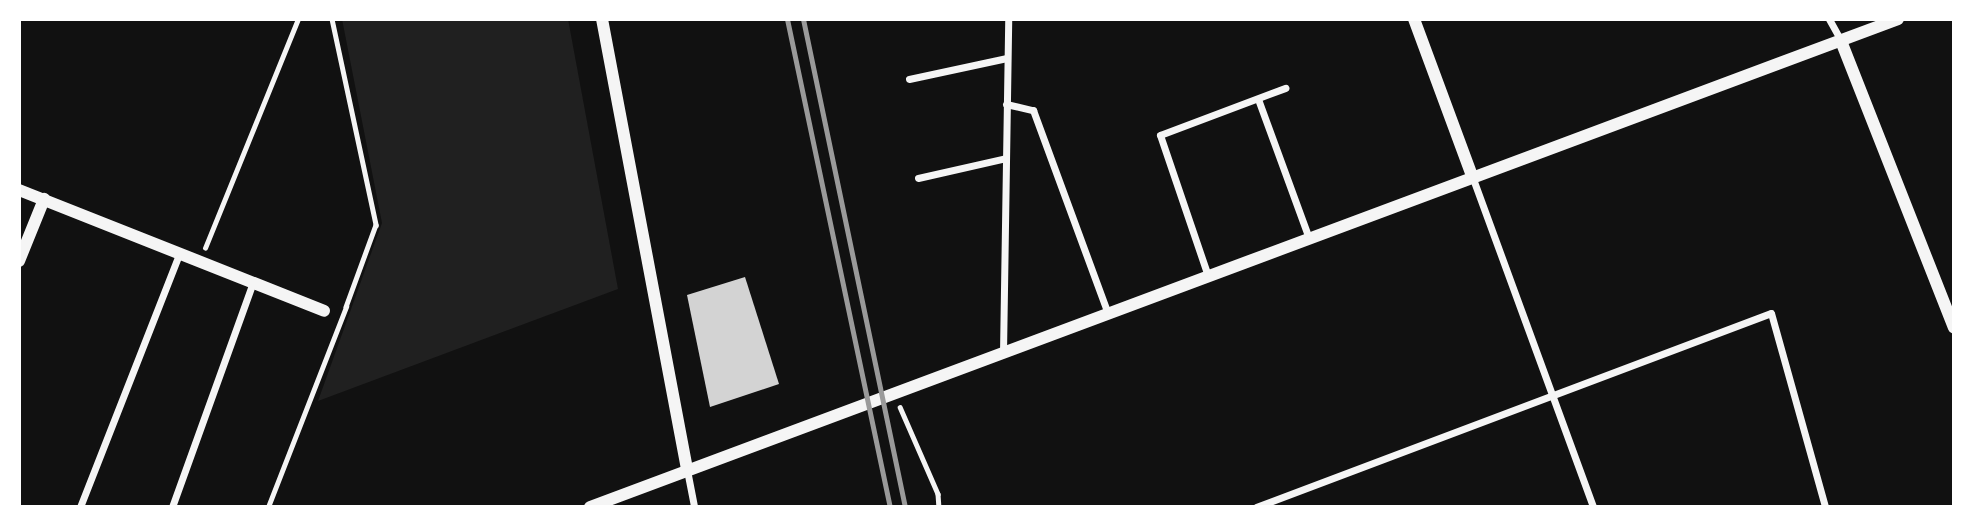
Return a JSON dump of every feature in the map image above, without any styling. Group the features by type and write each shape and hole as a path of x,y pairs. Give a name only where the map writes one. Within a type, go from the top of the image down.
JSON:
{"street":[{"path":"603,19 694,507"},
{"path":"1003,353 1007,19"},
{"path":"1414,19 1593,507"},
{"path":"1829,19 1842,41 1954,328"},
{"path":"590,507 1898,19"},
{"path":"909,79 1007,58"},
{"path":"1208,276 1160,135 1285,88"},
{"path":"1258,99 1309,238"},
{"path":"1006,104 1032,110 1108,314"},
{"path":"918,178 1006,158"},
{"path":"19,190 324,311"},
{"path":"19,261 44,199"},
{"path":"80,507 179,254"},
{"path":"172,507 253,282"},
{"path":"1256,507 1771,313 1825,507"},
{"path":"1279,498 1282,507"}],"path":[{"path":"199,262 298,19"},
{"path":"268,507 376,225 332,19"},
{"path":"324,311 346,307"},
{"path":"894,393 938,494 939,507"}],"shaded area":[{"path":"342,19 568,19 618,289 318,401 382,223"}],"building":[{"path":"745,277 779,384 710,407 687,295"}],"railway":[{"path":"787,19 890,507"},
{"path":"803,19 905,507"}]}
